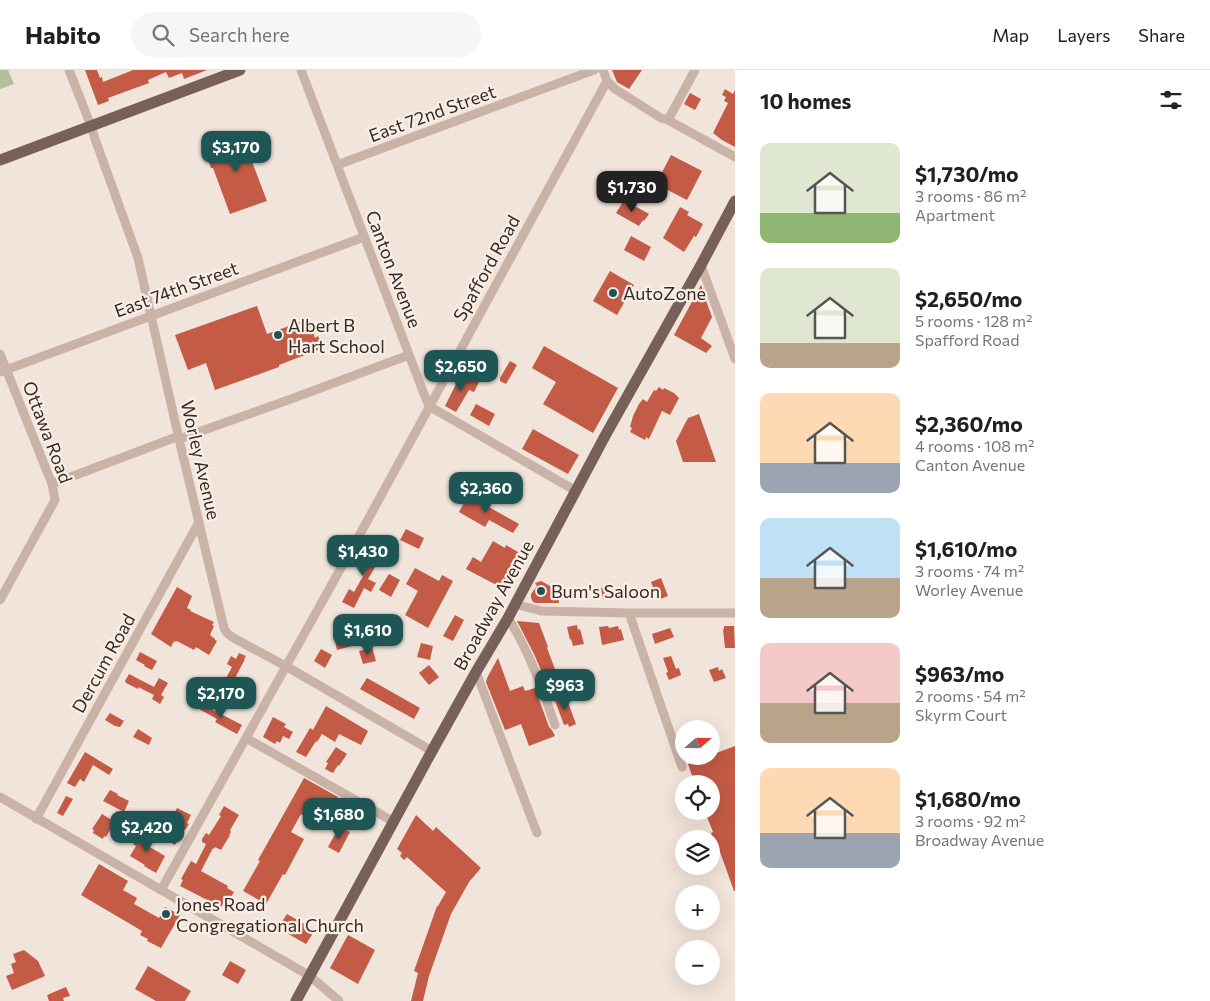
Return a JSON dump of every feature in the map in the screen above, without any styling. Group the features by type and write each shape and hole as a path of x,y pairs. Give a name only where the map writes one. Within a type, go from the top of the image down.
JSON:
{"main road":[{"path":"0,160 91,126 214,74 240,70"},
{"name":"Broadway Avenue","path":"296,1001 432,751 508,618 735,201"}],"street":[{"name":"Worley Avenue","path":"69,70 138,258 224,628 227,633 432,751"},
{"name":"Canton Avenue","path":"301,70 429,406"},
{"name":"East 72nd Street","path":"336,165 594,70"},
{"path":"603,70 607,80 615,90 661,118 735,157"},
{"path":"668,120 695,70"},
{"name":"Spafford Road","path":"161,890 365,525 607,80"},
{"name":"East 74th Street","path":"3,371 364,237"},
{"path":"701,265 735,359"},
{"name":"Ottawa Road","path":"0,354 3,371 52,484 55,500 0,600"},
{"path":"52,484 409,355"},
{"path":"429,406 576,490"},
{"name":"Dercum Road","path":"36,819 199,522"},
{"path":"515,604 541,610 629,613 735,613"},
{"path":"629,613 682,766"},
{"path":"508,618 542,688 555,725"},
{"path":"476,672 536,833"},
{"path":"246,738 394,822"},
{"path":"0,797 310,976 338,1001"}],"green space":[{"path":"0,70 8,70 14,84 0,89"}],"building":[{"path":"85,70 97,70 103,82 133,70 207,70 184,79 182,73 169,78 166,72 148,80 149,83 108,98 109,101 98,105"},
{"path":"612,70 642,70 629,89 617,82"},
{"path":"725,89 733,94 735,90 735,147 713,133 728,103 724,101 726,97 722,95"},
{"path":"690,93 701,99 695,110 684,104"},
{"path":"245,132 253,153 249,154 267,201 230,214 203,147"},
{"path":"671,155 702,171 687,200 656,184"},
{"path":"624,200 649,214 639,226 616,213"},
{"path":"680,207 689,212 687,215 703,224 696,237 694,236 684,252 663,238"},
{"path":"631,236 651,247 644,261 624,250"},
{"name":"AutoZone","path":"610,271 634,285 617,315 593,301"},
{"path":"701,285 712,317 701,338 712,346 706,353 674,335"},
{"path":"257,306 267,334 308,319 315,338 318,336 323,348 279,365 279,367 215,390 206,363 188,370 175,335"},
{"path":"544,346 618,388 593,433 543,404 556,382 532,368"},
{"path":"510,361 517,365 506,384 500,381 500,378"},
{"path":"463,373 479,382 474,392 469,390 456,412 445,406"},
{"path":"659,387 674,393 679,398 670,415 662,411 649,439 646,437 645,440 630,432 632,428 630,427 639,404 643,399 647,402 654,390 656,391"},
{"path":"476,404 495,414 489,426 470,415"},
{"path":"699,414 716,462 683,462 676,441 688,418"},
{"path":"533,429 579,455 568,474 522,449"},
{"path":"466,494 519,524 513,533 489,520 485,527 459,512 465,501 463,500"},
{"path":"406,529 424,538 419,549 400,540"},
{"path":"493,541 505,548 506,545 525,556 504,589 466,569 473,557 481,562"},
{"path":"366,548 382,557 368,579 376,583 371,592 364,588 354,608 342,602 349,589 354,592 366,571 354,564 359,556 361,558"},
{"path":"415,568 439,581 442,575 453,581 428,628 405,615 418,591 406,584"},
{"path":"389,574 400,580 391,597 379,590"},
{"path":"661,578 668,596 658,600 651,582"},
{"path":"541,581 561,592 559,603 533,602 531,594 537,586 535,583"},
{"path":"177,587 192,596 187,608 190,611 214,622 210,635 217,641 209,655 196,647 194,650 177,641 174,641 171,647 151,634"},
{"path":"612,587 610,598 603,599 601,588"},
{"path":"455,615 464,620 453,641 443,636"},
{"path":"517,621 539,623 558,677 546,682"},
{"path":"577,625 584,644 573,646 567,627"},
{"path":"608,626 609,628 618,626 619,630 621,629 624,640 602,645 599,627"},
{"path":"724,626 734,626 735,648 725,648"},
{"path":"670,628 674,637 655,644 652,634"},
{"path":"348,634 352,646 337,650 334,637"},
{"path":"421,643 433,646 430,660 417,657"},
{"path":"372,647 376,661 363,664 359,651"},
{"path":"321,649 332,655 325,668 314,661"},
{"path":"140,652 157,661 152,670 136,660"},
{"path":"239,653 246,656 232,684 225,680 232,667 227,664 231,656 236,659"},
{"path":"671,656 676,669 679,668 681,675 669,680 663,658"},
{"path":"498,658 510,691 523,686 525,691 535,688 549,727 555,736 529,746 521,724 505,730 486,682"},
{"path":"429,665 439,677 429,685 419,673"},
{"path":"718,667 719,671 722,669 726,678 714,682 709,670"},
{"path":"129,674 154,687 159,678 168,683 161,695 164,697 160,704 152,699 154,695 126,683 125,681"},
{"path":"367,678 420,708 414,719 360,689"},
{"path":"565,694 576,724 569,727 568,724 564,725 554,698"},
{"path":"205,702 214,707 213,710 242,725 237,734 215,722 217,719 199,709"},
{"path":"326,706 368,731 361,745 339,734 335,742 322,734 306,757 296,752 310,728 313,730"},
{"path":"110,713 124,721 120,727 105,720"},
{"path":"273,717 286,724 284,727 293,732 289,739 283,736 280,743 277,741 275,744 263,737"},
{"path":"138,729 152,738 149,745 133,737"},
{"path":"735,746 735,891 720,852 720,830 712,830 708,820 720,820 720,775 692,775 688,765 720,765 720,752"},
{"path":"336,747 347,754 333,773 325,769 328,763 326,762"},
{"path":"85,752 113,769 109,775 93,765 84,782 80,779 75,787 67,783"},
{"path":"304,778 338,797 322,826 301,814 291,832 304,839 285,875 283,874 266,904 243,891 260,861 258,860"},
{"path":"110,790 129,801 124,812 103,801"},
{"path":"66,796 73,799 63,816 57,813"},
{"path":"224,806 239,815 221,850 213,848 201,871 228,886 227,888 234,892 231,897 228,896 221,907 180,886 183,880 181,879 191,861 196,864 206,844 202,842 202,839 206,833 209,835 221,816 219,815"},
{"path":"177,808 191,815 187,823 189,824 185,830 183,829 175,845 163,838 176,815 174,814"},
{"path":"102,814 115,822 103,839 93,833 94,830 92,829"},
{"path":"416,815 433,831 436,827 481,868 469,882 451,914 429,976 423,1001 411,1001 418,973 414,971 437,906 446,892 407,857 404,860 400,856 402,853 397,849"},
{"path":"339,827 350,832 339,853 328,847"},
{"path":"147,832 154,836 148,846 165,856 156,873 130,856 136,846 133,844 137,836 144,838"},
{"path":"99,864 128,881 123,890 137,898 134,904 159,918 165,907 180,915 161,948 140,935 142,931 81,895"},
{"path":"287,914 315,930 306,944 278,928"},
{"path":"348,935 375,950 358,984 330,968"},
{"path":"24,950 38,961 45,976 12,990 6,976 14,973 11,964 16,962 13,954"},
{"path":"230,961 246,970 238,984 222,975"},
{"path":"148,966 191,991 185,1001 156,1001 135,989"},
{"path":"66,987 70,996 63,998 64,1001 49,1001 47,995"}],"place":[{"name":"AutoZone","path":"613,293"},
{"name":"Albert B Hart School","path":"278,335"},
{"name":"Bum's Saloon","path":"541,591"},
{"name":"Jones Road Congregational Church","path":"166,914"}]}
